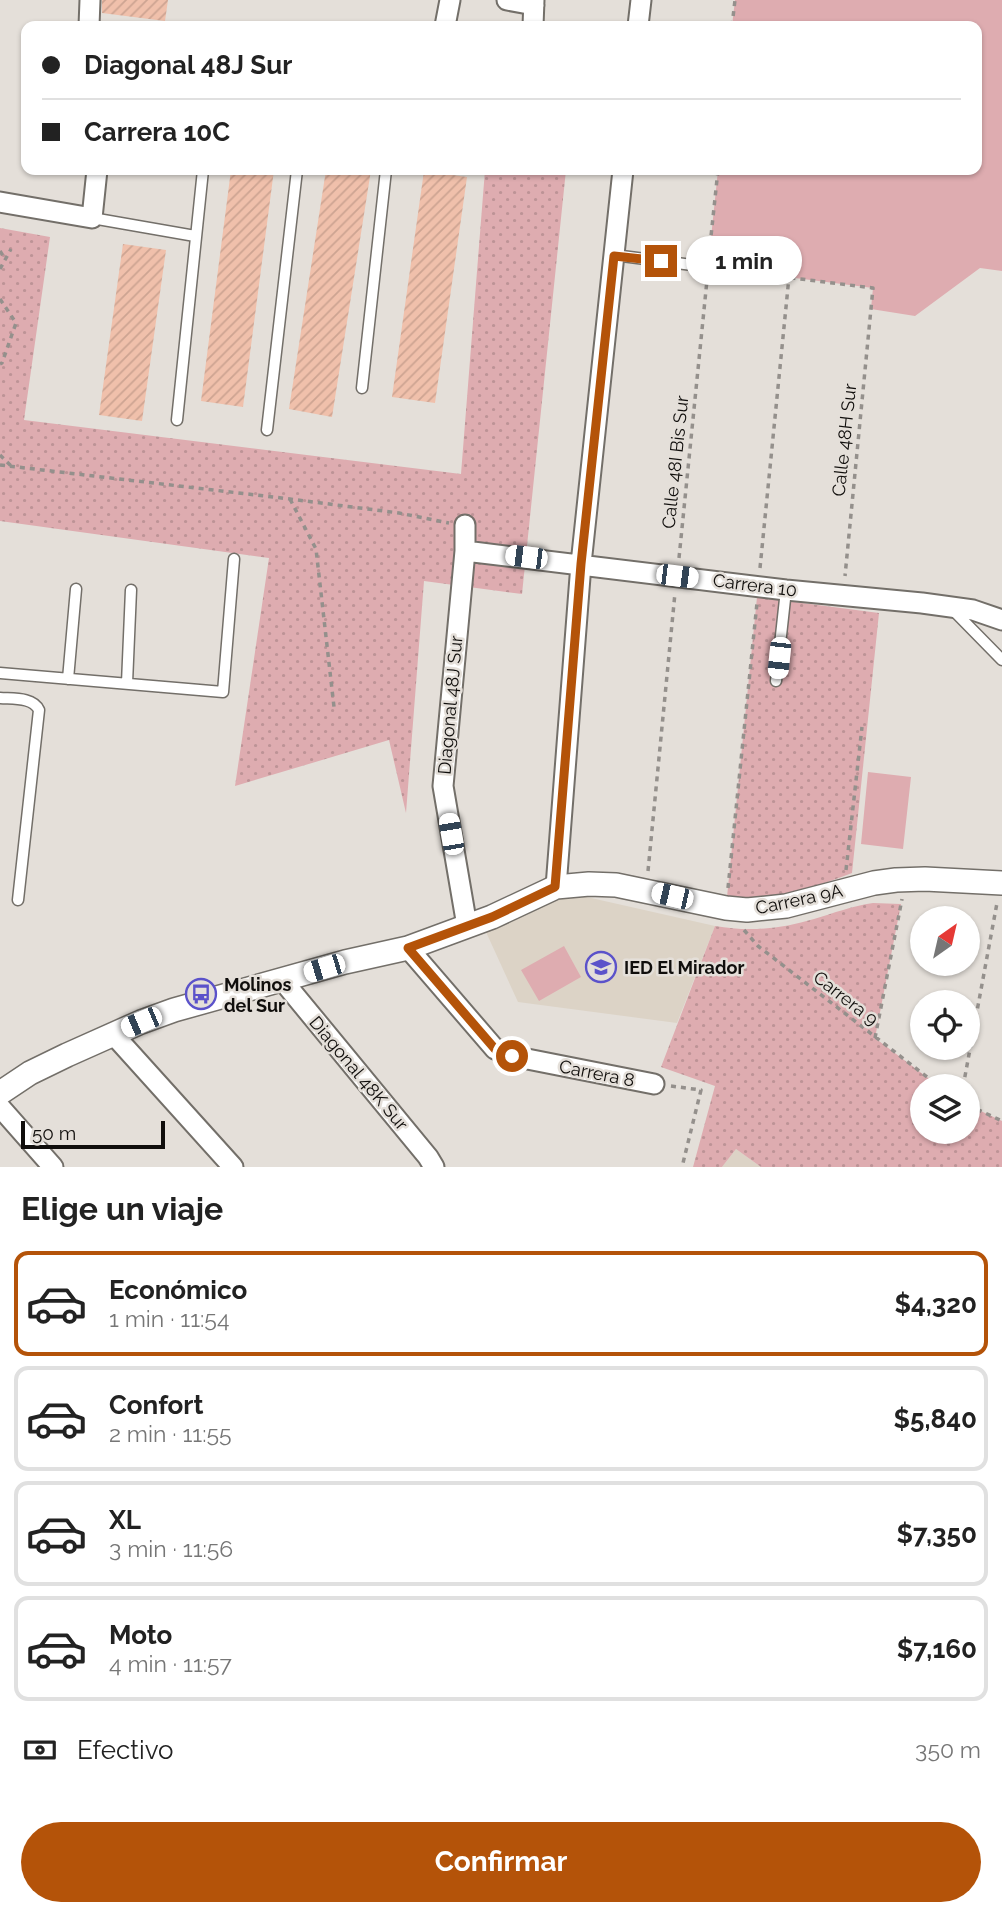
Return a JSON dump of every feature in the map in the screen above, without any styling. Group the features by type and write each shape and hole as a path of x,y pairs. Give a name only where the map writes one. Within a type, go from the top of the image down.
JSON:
{"street":[{"path":"89,21 90,0"},
{"path":"446,21 450,0"},
{"path":"507,0 534,2 533,21"},
{"path":"639,21 641,0"},
{"path":"0,202 92,218 96,175"},
{"path":"555,887 581,564 622,175"},
{"name":"Diagonal 48J Sur","path":"465,525 465,551 443,786 467,926"},
{"name":"Carrera 10","path":"465,551 973,610 1002,620"},
{"name":"Carrera 9A","path":"0,1093 30,1073 113,1034 174,1010 283,981 345,961 408,948 467,926 555,887 616,885 747,910 786,906 854,887 896,880 1001,883"},
{"name":"Carrera 8","path":"408,948 495,1049 512,1056 654,1084"},
{"name":"Diagonal 48K Sur","path":"283,981 434,1167"},
{"path":"113,1034 233,1167"},
{"path":"0,1107 53,1167"}],"lane":[{"path":"177,420 202,175"},
{"path":"267,430 296,175"},
{"path":"362,388 385,175"},
{"path":"92,218 195,236"},
{"path":"614,256 708,267"},
{"path":"0,673 223,692 234,559"},
{"path":"68,679 76,590"},
{"path":"127,683 131,590"},
{"path":"776,681 786,590"},
{"path":"949,607 1002,660"},
{"path":"0,698 32,701 37,704 39,710 18,900"}],"path":[{"path":"733,21 735,0"},
{"name":"Calle 48I Bis Sur","path":"647,877 717,175"},
{"path":"0,269 11,249"},
{"path":"0,251 5,259"},
{"name":"Calle 48H Sur","path":"708,267 873,288 843,596"},
{"path":"0,299 16,323 0,364"},
{"path":"0,455 11,466"},
{"path":"0,465 290,499 465,525"},
{"path":"290,499 316,549 334,707"},
{"path":"854,887 845,867 862,727"},
{"path":"965,1074 1001,883"},
{"path":"875,1038 901,904"},
{"name":"Carrera 9","path":"741,925 758,946 923,1074"},
{"name":"Carrera 8","path":"654,1084 701,1090 682,1167"},
{"path":"980,1111 1002,1121"}],"shaded area":[{"path":"735,0 1002,0 1002,271 980,268 915,316 871,309 873,288 708,267 717,175 982,175 982,21 733,21"},
{"path":"485,175 565,175 522,594 424,581 406,813 389,740 235,786 269,558 0,521 0,228 50,237 24,420 461,474"},
{"path":"757,597 879,613 852,873 822,884 776,895 727,897"},
{"path":"868,772 911,777 903,849 861,844"},
{"name":"IED El Mirador","path":"569,893 715,926 677,1023 518,1002 486,932"},
{"path":"873,903 901,904 875,1038 923,1074 910,1074 910,1144 980,1144 980,1111 1002,1121 1002,1167 761,1167 736,1149 722,1167 693,1167 715,1086 661,1067 715,926 740,929 777,927"},
{"path":"564,946 581,977 539,1001 521,970"},
{"path":"736,1149 761,1167 722,1167"}],"building":[{"path":"102,0 168,0 165,21 102,13"},
{"path":"230,175 273,175 243,407 201,401"},
{"path":"325,175 370,175 332,417 289,409"},
{"path":"423,175 467,177 435,403 392,397"},
{"path":"123,244 166,250 142,421 99,415"}],"place":[{"name":"IED El Mirador","path":"601,967"},
{"name":"Molinos del Sur","path":"201,994"}],"route":[{"path":"512,1056 495,1049 408,948 492,917 555,887 581,564 614,256 661,261"}]}
